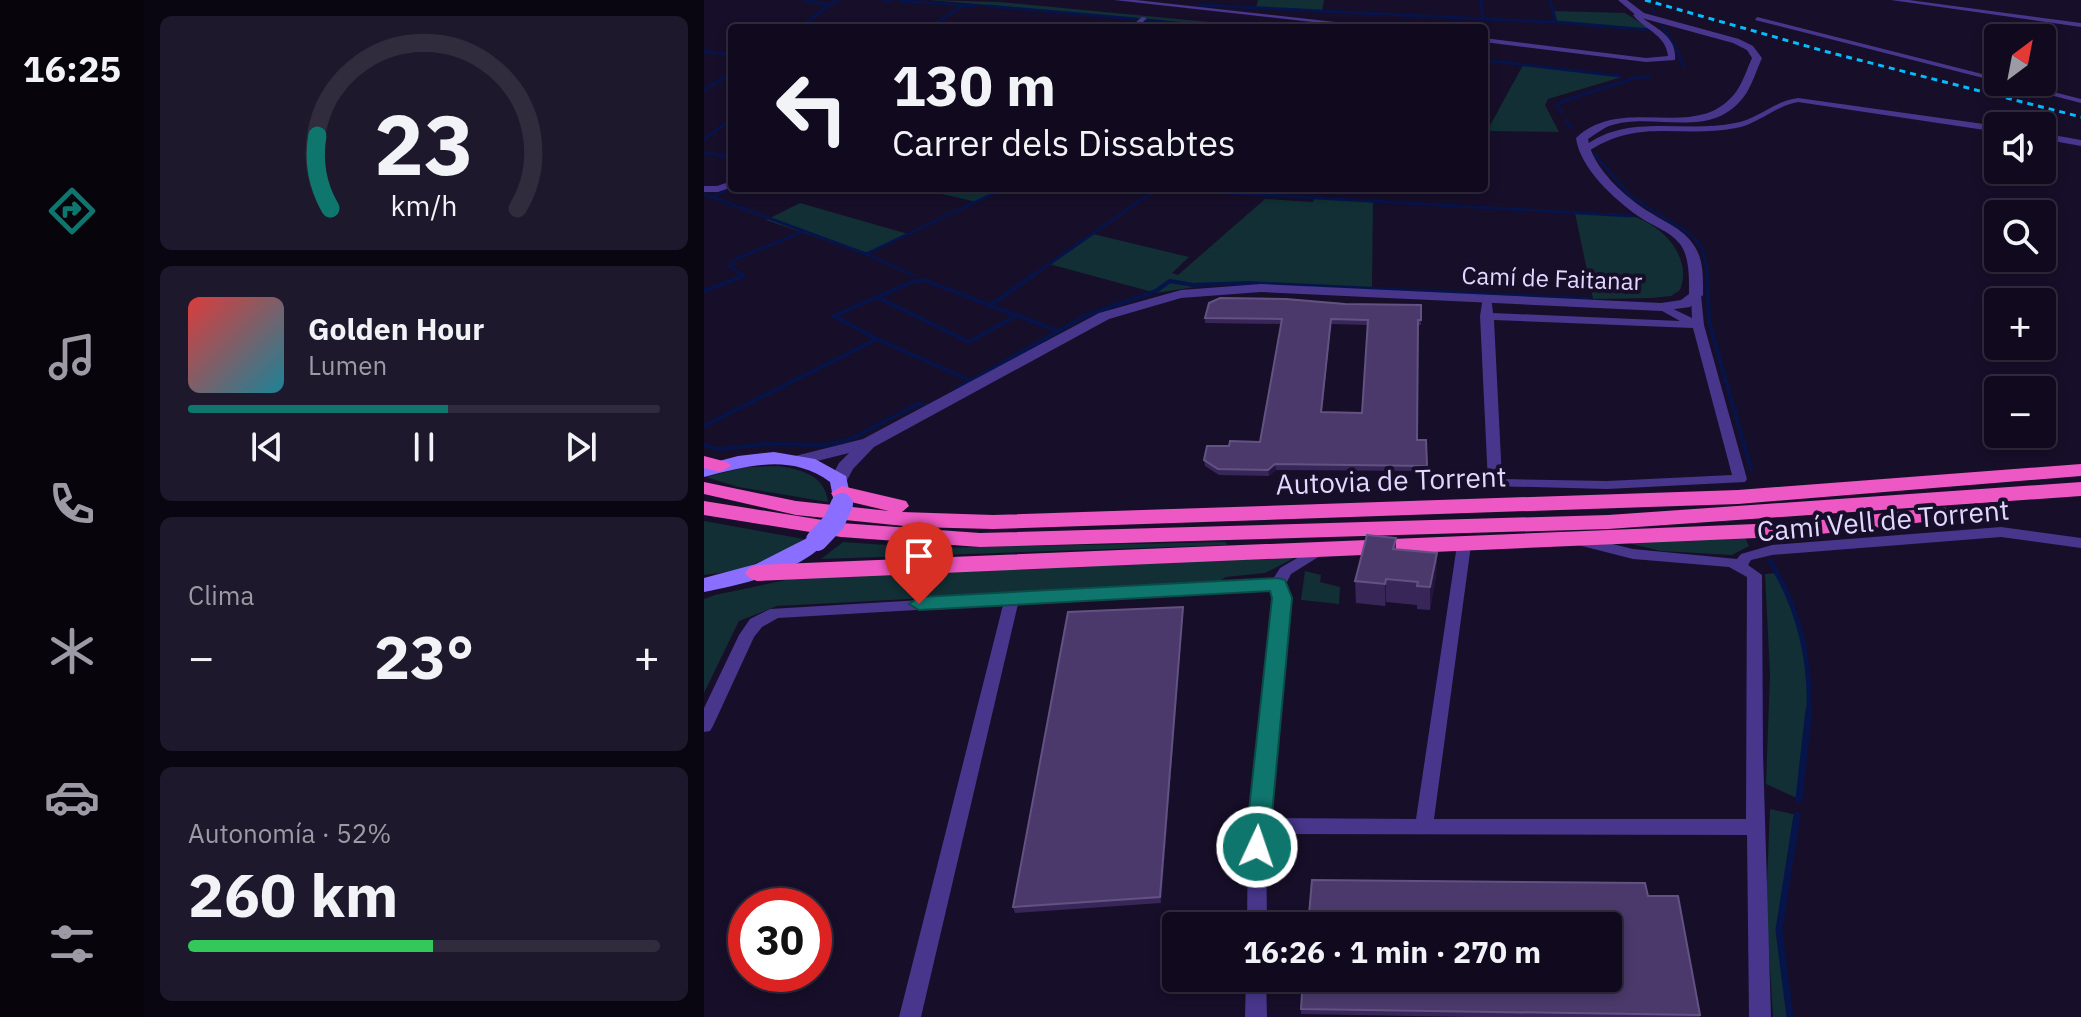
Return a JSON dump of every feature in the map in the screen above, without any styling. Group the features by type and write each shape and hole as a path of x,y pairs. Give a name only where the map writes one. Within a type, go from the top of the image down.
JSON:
{"highway":[{"name":"Autovia de Torrent","path":"704,488 796,508 914,520 993,522 1579,504 1844,490 2081,470"},
{"name":"Autovia de Torrent","path":"704,508 804,527 902,538 980,540 1608,522 2081,489"},
{"path":"841,492 888,505 996,510 1284,503 1579,504"},
{"path":"757,573 1803,529 2081,496"}],"main road":[{"path":"704,585 757,573 792,557 817,540 834,522 841,492 821,466 801,460 767,458 709,466"}],"street":[{"path":"1117,0 1348,24"},
{"path":"1487,299 1495,483 1607,485 1740,479 1698,325 1695,261 1679,235 1643,214 1617,192 1583,151 1582,138 1600,127 1619,122 1707,118 1730,109 1739,98 1757,58 1750,48 1736,41 1639,14 1620,0"},
{"path":"1894,0 2081,25"},
{"path":"1161,4 1164,1 1252,4"},
{"path":"1488,40 1646,60 1672,58 1668,41 1639,20 1636,15 1639,14"},
{"path":"1137,24 1144,18"},
{"path":"1757,19 1984,76"},
{"path":"2056,95 2081,101"},
{"path":"1583,151 1596,141 1623,130 1705,130 1740,125 1790,100 1984,127"},
{"path":"2056,139 2081,143"},
{"path":"704,189 728,185"},
{"name":"Camí de Faitanar","path":"801,460 869,443 1097,320 1152,299 1210,289 1261,288 1661,307 1685,304 1696,295"},
{"path":"1661,307 1698,325"},
{"name":"Camí de Faitanar","path":"1486,316 1698,325"},
{"name":"Camí de Faitanar","path":"841,492 845,467 869,443"},
{"name":"Camí Vell de Torrent","path":"1740,565 1746,557 1772,550 2001,532 2081,543"},
{"path":"1571,539 1633,554 1740,565 1755,575 1754,753 1760,1017"},
{"path":"1424,824 1464,545"},
{"path":"1257,912 1257,826 1282,598 1278,584 1285,571 1325,547"},
{"path":"704,726 747,635 764,617 795,610 1278,584"},
{"path":"910,1017 1012,599"},
{"path":"1257,826 1757,827"},
{"path":"1256,992 1256,1017"}],"green space":[{"path":"929,0 1000,2 1231,24"},
{"path":"1258,0 1324,0 1322,12 1256,8"},
{"path":"1553,11 1625,13 1652,30 1556,22"},
{"path":"1523,65 1622,77 1548,99 1545,105 1559,132 1488,129"},
{"path":"933,192 998,192 977,202"},
{"path":"1314,198 1373,201 1372,288 1221,283 1156,293 1049,264 1093,234 1189,257 1172,273 1178,275 1265,199 1313,202"},
{"path":"800,203 908,234 865,254 766,220"},
{"path":"1575,213 1632,216 1654,227 1679,255 1683,278 1680,290 1671,296 1652,298 1593,299"},
{"path":"777,466 810,475 822,485 828,502 738,487 706,477 747,467"},
{"path":"704,521 804,539 756,563 704,575"},
{"path":"1745,537 1749,546 1732,555 1661,551 1632,544 1633,541"},
{"path":"843,542 930,548 1226,542 1227,545 821,559"},
{"path":"1298,556 1265,573 1226,577 1216,583 777,606 739,621 704,693 704,599 715,595 805,576"},
{"path":"1305,571 1321,575 1320,582 1340,587 1339,604 1301,600"},
{"path":"1778,573 1800,630 1808,684 1807,739 1799,799 1766,784 1770,674 1765,574"},
{"path":"1770,809 1797,815 1779,930 1790,1017 1773,1017 1766,905"}],"building":[{"path":"1220,298 1421,305 1421,320 1418,320 1417,440 1426,440 1427,466 1275,464 1268,470 1218,469 1204,460 1207,446 1229,446 1230,441 1260,442 1282,319 1205,318 1209,303","holes":["1331,319 1368,320 1362,413 1321,412"]},
{"path":"1367,535 1396,538 1393,549 1437,553 1430,587 1417,586 1418,582 1386,579 1385,584 1355,581"},
{"path":"1183,607 1160,897 1013,907 1068,612"},
{"path":"1312,880 1645,883 1648,896 1678,896 1700,1015 1301,1009 1302,992 1622,992 1622,912 1309,912"}],"waterway":[{"path":"805,0 830,5"},
{"path":"830,5 838,0"},
{"path":"883,0 891,0"},
{"path":"1481,0 1483,19"},
{"path":"1550,0 1556,22"},
{"path":"900,1 963,5"},
{"path":"804,24 830,5"},
{"path":"935,24 963,5"},
{"path":"963,5 977,6"},
{"path":"1199,5 1483,19"},
{"path":"987,6 1136,19"},
{"path":"1652,9 1654,13"},
{"path":"1483,19 1556,22"},
{"path":"1145,20 1185,24"},
{"path":"1556,22 1651,30"},
{"path":"1662,26 1675,46"},
{"path":"1676,48 1684,67"},
{"path":"704,51 728,54"},
{"path":"1488,60 1620,76"},
{"path":"704,90 728,75"},
{"path":"1562,113 1557,106 1563,101 1638,77 1650,77"},
{"path":"1566,120 1571,128"},
{"path":"704,139 728,122"},
{"path":"704,153 728,156"},
{"path":"1595,155 1630,196 1691,235"},
{"path":"712,197 728,189"},
{"path":"866,254 997,192"},
{"path":"1213,192 1632,216"},
{"path":"1032,276 1151,193"},
{"path":"704,194 712,197"},
{"path":"712,197 866,254"},
{"path":"704,291 744,276 729,266 736,259 802,232"},
{"path":"1694,238 1703,250 1708,276"},
{"path":"866,254 913,275"},
{"path":"990,305 1035,274"},
{"path":"1707,274 1709,322 1751,469"},
{"path":"877,297 924,280 990,305"},
{"path":"971,381 1085,316 1156,291 1170,281 1193,285 1248,283 1588,299"},
{"path":"877,297 834,316 877,339"},
{"path":"877,297 969,342 1016,316"},
{"path":"990,305 1058,331"},
{"path":"704,426 877,339"},
{"path":"877,339 971,381"},
{"path":"958,388 971,381"},
{"path":"704,445 718,449 768,444 826,445 849,440 918,404 928,405"},
{"path":"1770,561 1789,597 1801,634 1808,672 1809,710"},
{"path":"1799,799 1809,710"},
{"path":"1790,1017 1779,930 1797,815"}],"railway":[{"path":"1645,0 1824,51 2081,117"}],"route":[{"path":"919,604 1278,584 1282,598 1257,847"}]}
